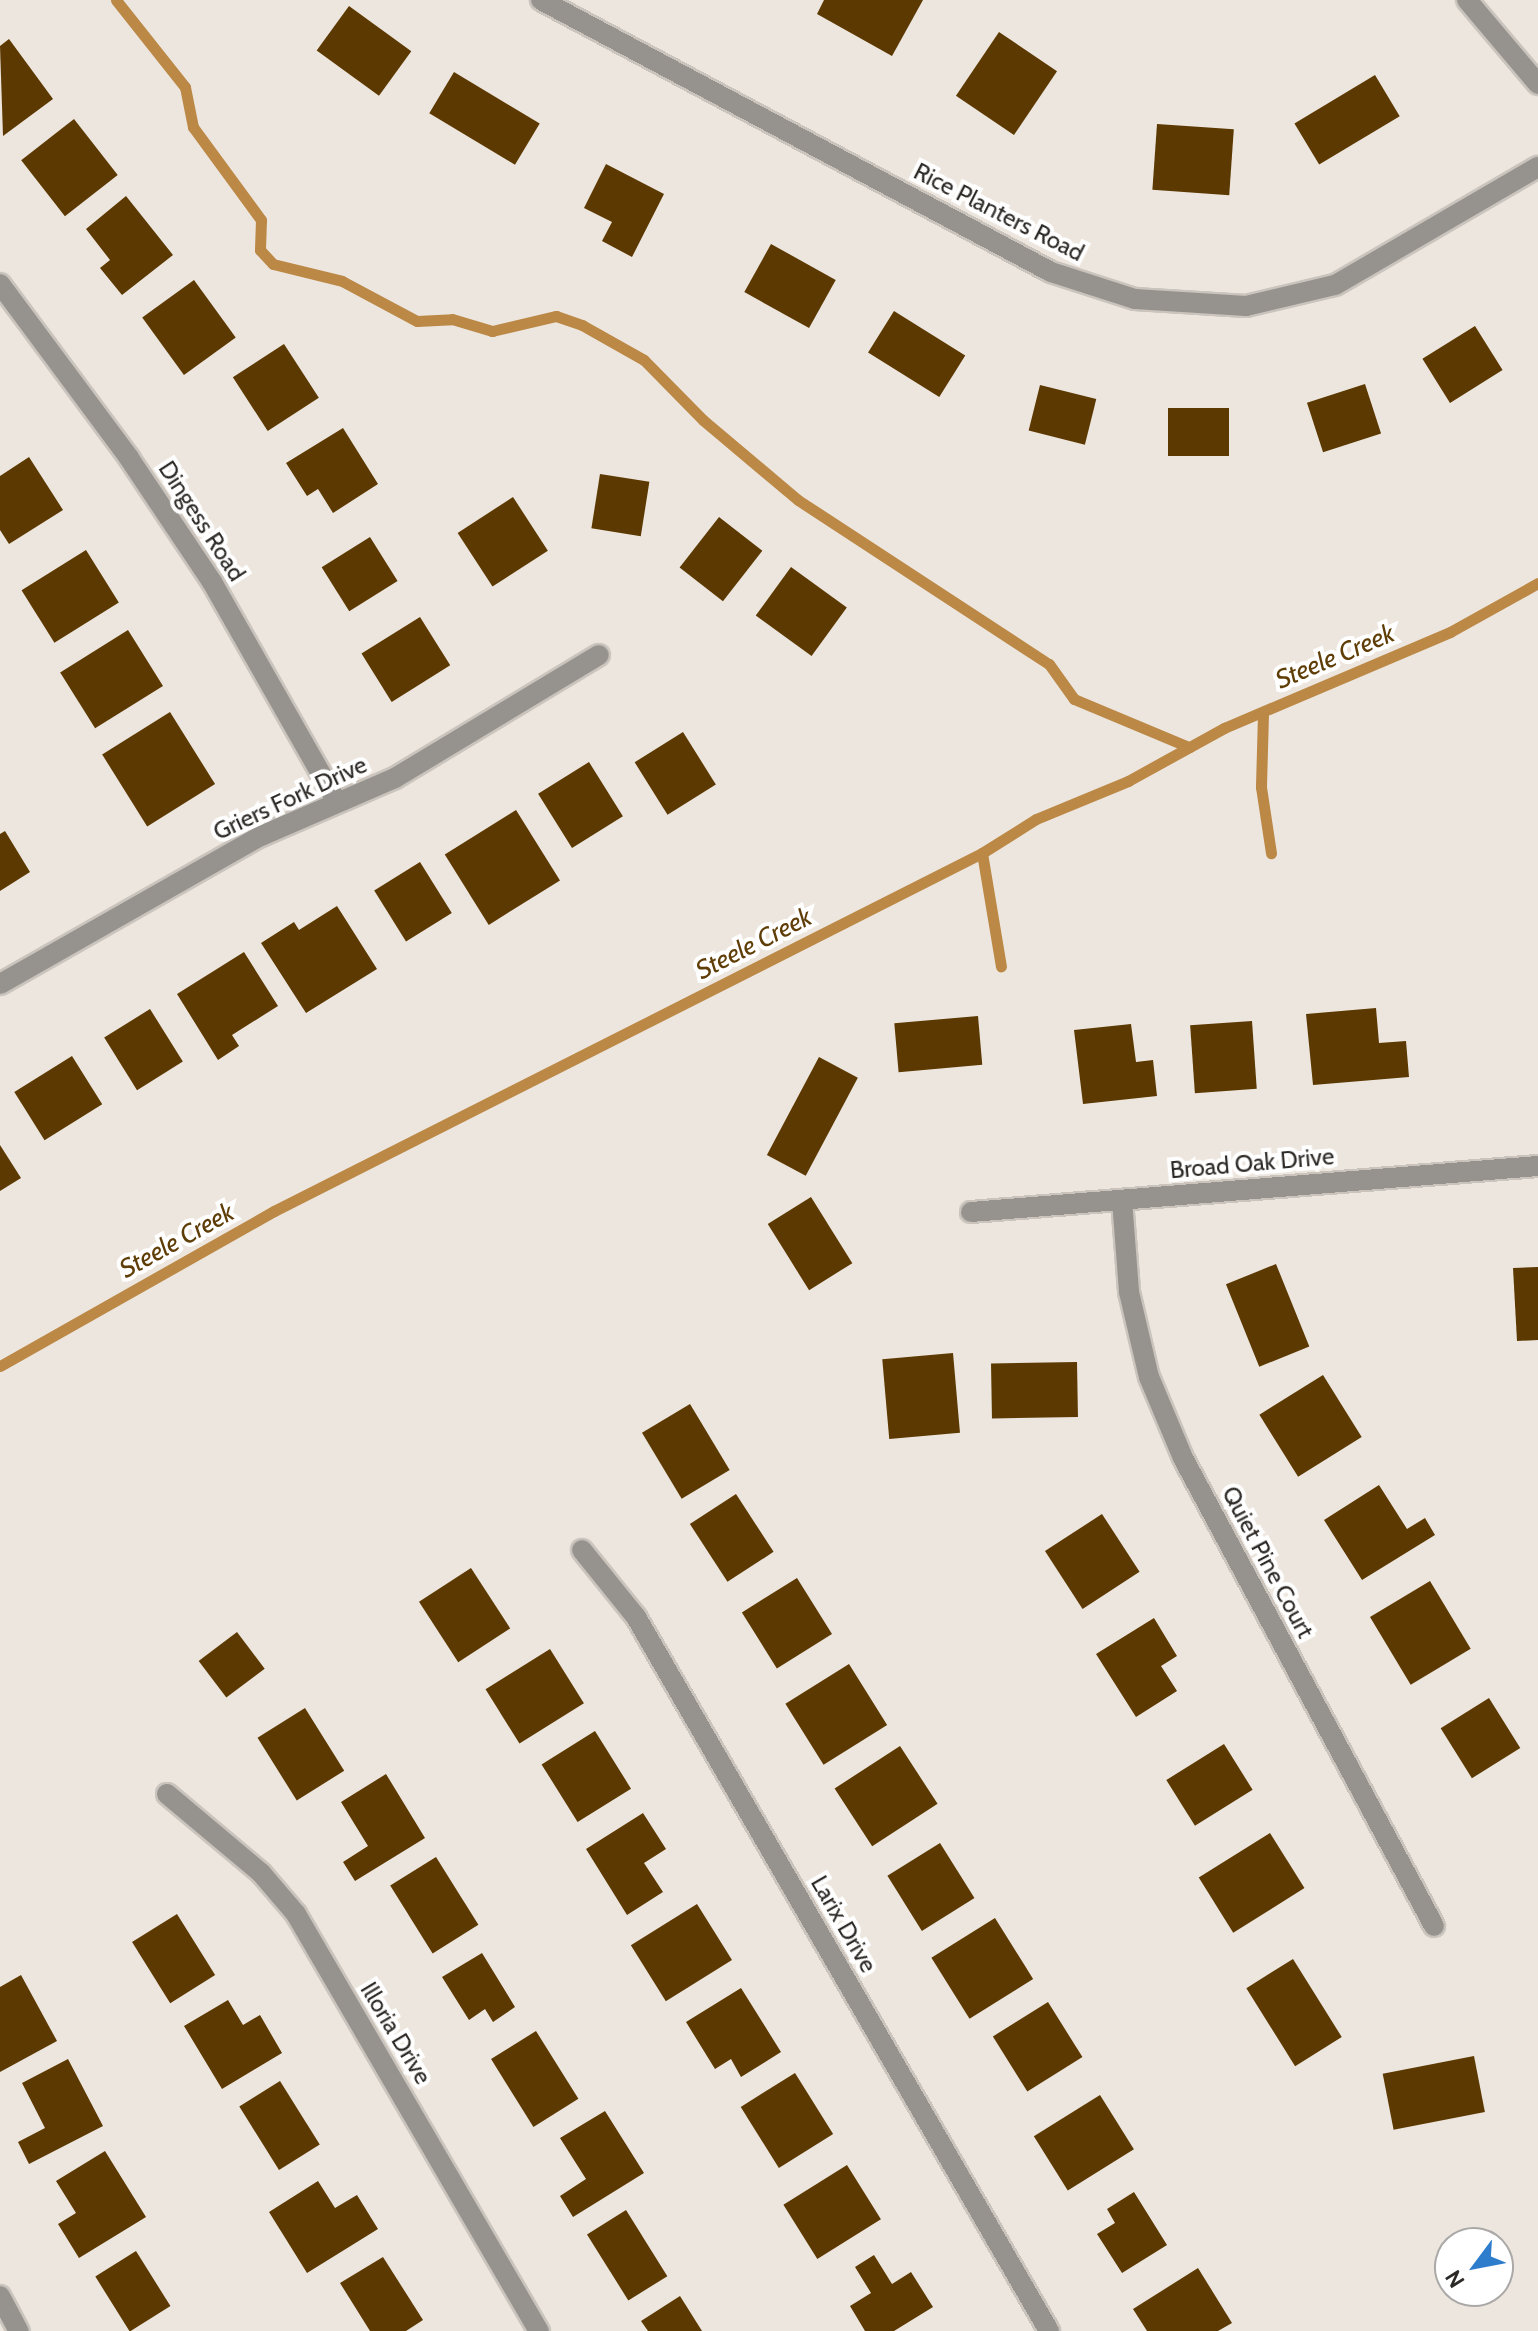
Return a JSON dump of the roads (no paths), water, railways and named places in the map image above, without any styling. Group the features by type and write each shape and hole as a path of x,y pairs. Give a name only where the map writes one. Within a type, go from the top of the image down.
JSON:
{"street":[{"name":"Rice Planters Road","path":"541,0 1051,272 1135,299 1246,306 1335,285 1538,167"},
{"path":"1467,0 1538,84"},
{"name":"Dingess Road","path":"0,284 129,458 212,582 337,802"},
{"name":"Griers Fork Drive","path":"0,984 249,843 395,778 599,655"},
{"name":"Broad Oak Drive","path":"971,1212 1538,1166"},
{"name":"Quiet Pine Court","path":"1122,1200 1129,1292 1149,1377 1183,1458 1434,1926"},
{"name":"Larix Drive","path":"582,1550 636,1617 1049,2331"},
{"name":"Illoria Drive","path":"167,1794 250,1863 296,1914 539,2331"},
{"path":"0,2296 19,2331"}],"waterway":[{"path":"116,0 185,87 193,127 261,220 260,250 273,264 342,281 417,321 452,319 492,331 556,316 582,325 644,360 703,420 798,500 1049,664 1074,699 1189,747"},
{"name":"Steele Creek","path":"0,1366 274,1211 982,853 1036,819 1128,781 1224,728 1450,632 1538,583"},
{"path":"1263,714 1261,787 1271,853"},
{"path":"982,853 1001,966"}]}
